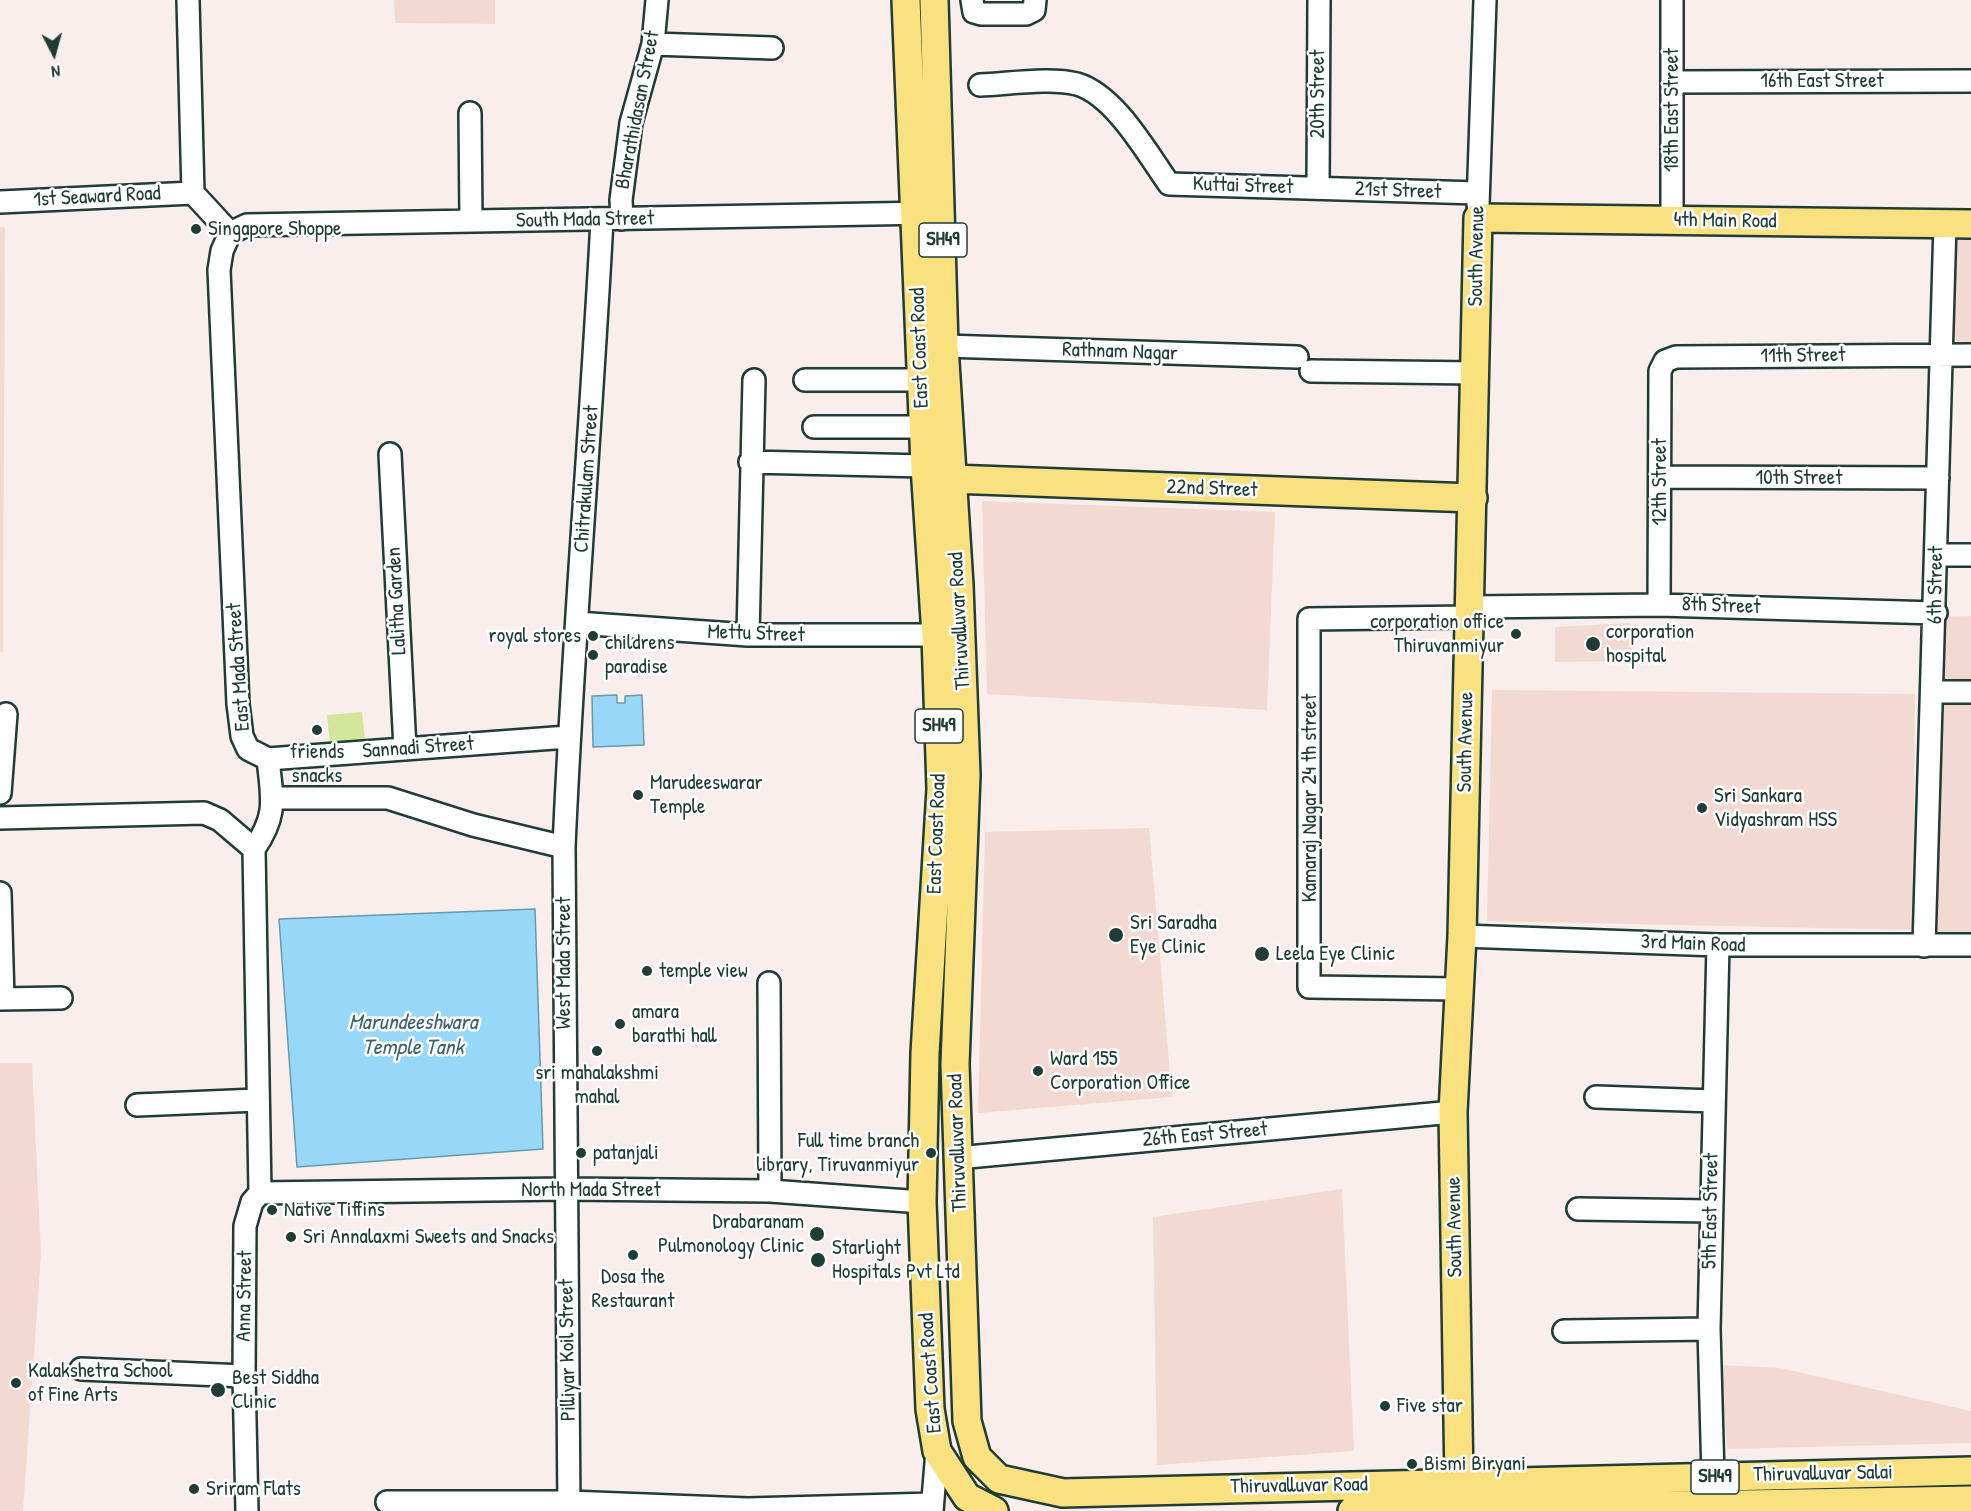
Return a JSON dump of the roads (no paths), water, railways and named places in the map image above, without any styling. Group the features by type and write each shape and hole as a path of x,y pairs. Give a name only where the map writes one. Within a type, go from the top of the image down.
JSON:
{"main road":[{"name":"East Coast Road","path":"906,0 923,427 936,635 941,789 925,1053 922,1203 930,1408 937,1451"},
{"name":"East Coast Road","path":"934,0 942,213 944,346 951,479"},
{"name":"4th Main Road","path":"1478,206 1672,220 1958,224"},
{"name":"South Avenue","path":"1464,1501 1453,1112 1462,936 1478,206"},
{"name":"22nd Street","path":"951,479 1473,498"},
{"name":"Thiruvalluvar Road","path":"951,479 959,585 966,775 955,1064 957,1158 967,1421 976,1457 999,1479 1063,1492 1464,1501 1961,1504"},
{"path":"933,585 959,585"},
{"name":"SH49","path":"937,1451 967,1497 994,1511"},
{"name":"Thiruvalluvar Salai","path":"1464,1501 1713,1477 1971,1471"},
{"name":"Thiruvalluvar Road","path":"1353,1511 1464,1501"}],"street":[{"path":"188,0 193,193 230,233"},
{"name":"Bharathidasan Street","path":"612,220 621,200 631,123 653,44 657,0"},
{"path":"972,0 974,12 1014,14 1034,10 1035,0"},
{"name":"20th Street","path":"1317,188 1318,0"},
{"name":"South Avenue","path":"1478,206 1485,0"},
{"name":"18th East Street","path":"1672,0 1672,220"},
{"path":"653,44 772,48"},
{"name":"16th East Street","path":"1672,82 1971,81"},
{"name":"Kuttai Street","path":"980,85 1056,82 1077,84 1101,98 1124,120 1169,184 1244,184 1317,188"},
{"path":"470,112 471,221"},
{"name":"21st Street","path":"1317,188 1478,206"},
{"name":"1st Seaward Road","path":"0,202 193,193"},
{"name":"South Mada Street","path":"230,233 247,225 942,213"},
{"name":"Chitrakulam Street","path":"568,737 590,443 612,220"},
{"name":"6th Street","path":"1924,946 1936,613 1942,354 1958,224"},
{"name":"East Mada Street","path":"230,233 222,252 219,270 238,704 242,736 248,750 268,759 272,798 272,817 267,831 254,849"},
{"name":"Rathnam Nagar","path":"944,346 1476,373"},
{"name":"11th Street","path":"1665,361 1676,357 1971,355"},
{"name":"12th Street","path":"1659,604 1660,371 1665,361"},
{"path":"748,635 750,462 754,380"},
{"path":"805,380 921,380"},
{"path":"814,428 923,427"},
{"name":"Lalitha Garden","path":"390,454 405,749"},
{"path":"750,462 925,466"},
{"name":"10th Street","path":"1661,477 1938,478"},
{"path":"1937,555 1971,555"},
{"name":"8th Street","path":"1470,612 1659,604 1936,613"},
{"name":"Kamaraj Nagar 24 th street","path":"1459,989 1309,987 1309,619 1470,612"},
{"name":"Mettu Street","path":"577,623 748,635 936,635"},
{"path":"1933,692 1971,692"},
{"path":"0,793 6,714"},
{"name":"Sannadi Street","path":"268,759 568,737"},
{"name":"West Mada Street","path":"566,1189 564,846 568,737"},
{"path":"272,798 388,798 473,825 564,846"},
{"path":"0,818 204,813 220,820 254,849 260,1193"},
{"path":"0,893 2,999 61,998"},
{"name":"3rd Main Road","path":"1462,936 1718,945 1971,945"},
{"name":"5th East Street","path":"1713,1477 1709,1329 1718,945"},
{"path":"769,982 770,1191"},
{"path":"1596,1097 1714,1101"},
{"path":"137,1106 257,1101"},
{"name":"26th East Street","path":"957,1158 1453,1112"},
{"name":"North Mada Street","path":"260,1193 566,1189 770,1191 922,1203"},
{"name":"Pilliyar Koil Street","path":"566,1189 569,1506"},
{"name":"Anna Street","path":"247,1511 244,1376 246,1226 252,1202 260,1193"},
{"path":"1578,1209 1711,1211"},
{"path":"1564,1331 1709,1329"},
{"path":"81,1369 244,1376"},
{"path":"387,1502 748,1509 932,1508 937,1451"}],"water":[{"path":"617,695 617,703 625,703 625,696 642,695 644,745 593,747 592,696"},
{"name":"Marundeeshwara Temple Tank","path":"535,909 543,1149 297,1167 279,919"}],"place":[{"name":"Singapore Shoppe","path":"196,229"},
{"name":"corporation office Thiruvanmiyur","path":"1516,634"},
{"name":"royal stores","path":"593,636"},
{"name":"corporation hospital","path":"1593,644"},
{"name":"childrens paradise","path":"593,655"},
{"name":"friends snacks","path":"317,730"},
{"name":"Marudeeswarar Temple","path":"638,795"},
{"name":"Sri Sankara Vidyashram HSS","path":"1702,808"},
{"name":"Sri Saradha Eye Clinic","path":"1116,935"},
{"name":"Leela Eye Clinic","path":"1262,954"},
{"name":"temple view","path":"647,971"},
{"name":"amara barathi hall","path":"620,1024"},
{"name":"sri mahalakshmi mahal","path":"597,1051"},
{"name":"Ward 155 Corporation Office","path":"1038,1071"},
{"name":"patanjali","path":"581,1153"},
{"name":"Full time branch library, Tiruvanmiyur","path":"931,1153"},
{"name":"Native Tiffins","path":"272,1210"},
{"name":"Drabaranam Pulmonology Clinic","path":"817,1234"},
{"name":"Sri Annalaxmi Sweets and Snacks","path":"291,1237"},
{"name":"Dosa the Restaurant","path":"633,1255"},
{"name":"Starlight Hospitals Pvt Ltd","path":"818,1260"},
{"name":"Kalakshetra School of Fine Arts","path":"16,1383"},
{"name":"Best Siddha Clinic","path":"218,1390"},
{"name":"Five star","path":"1385,1406"},
{"name":"Bismi Biryani","path":"1412,1464"},
{"name":"Sriram Flats","path":"194,1489"}]}
